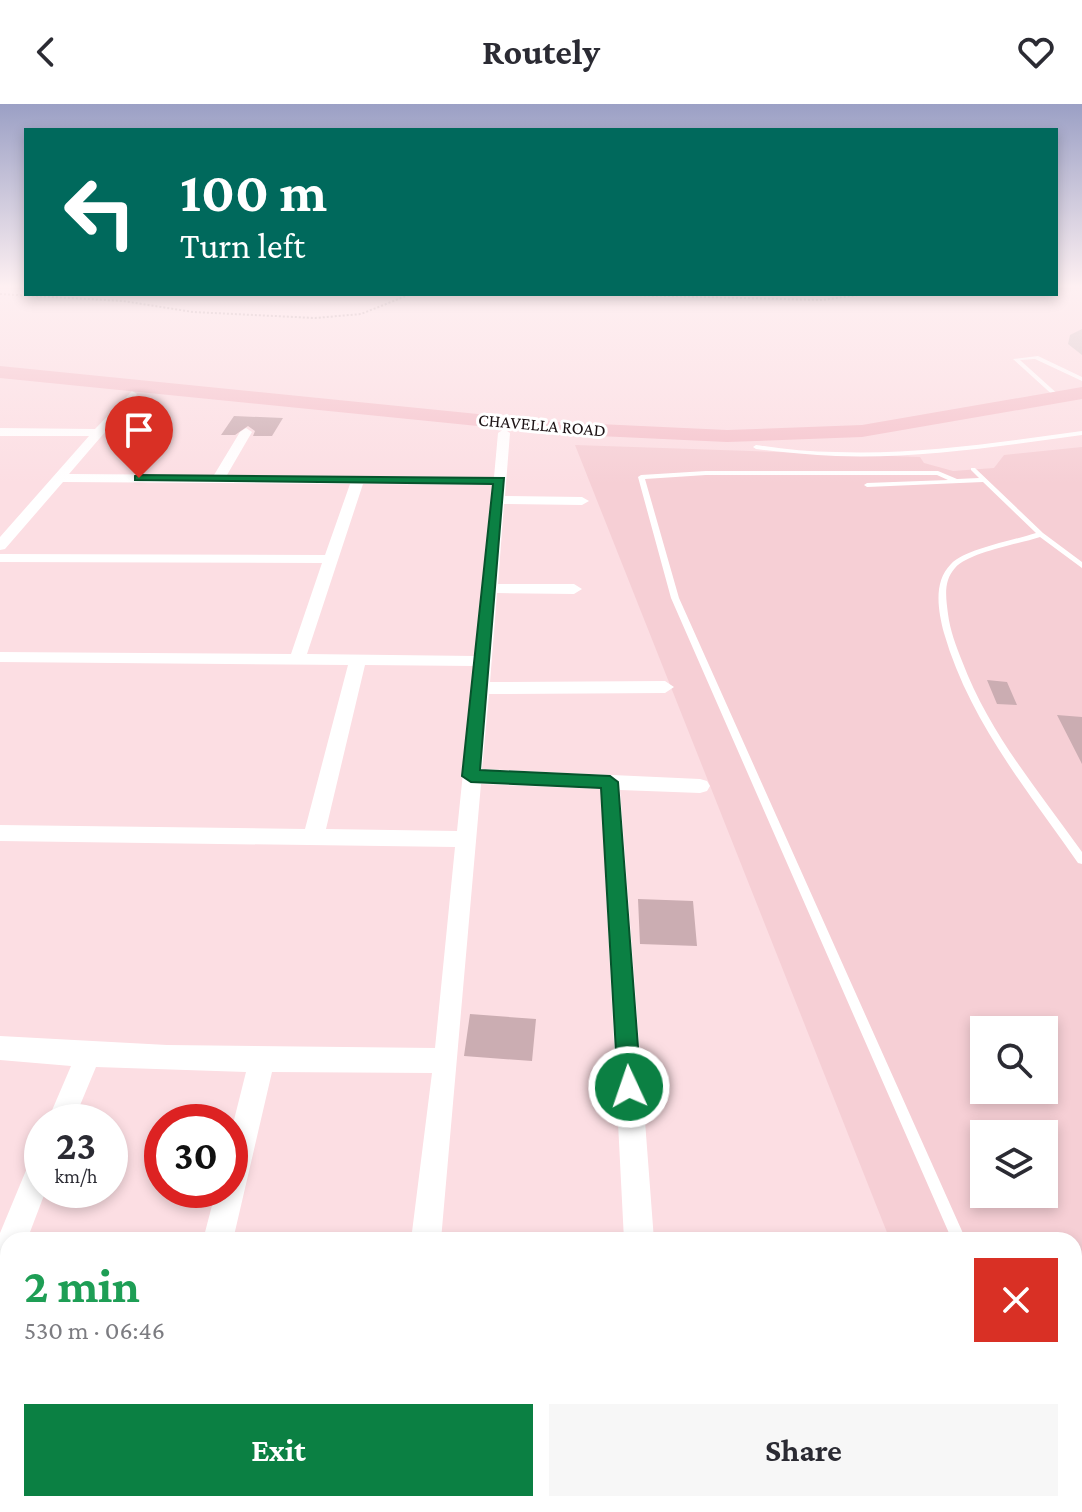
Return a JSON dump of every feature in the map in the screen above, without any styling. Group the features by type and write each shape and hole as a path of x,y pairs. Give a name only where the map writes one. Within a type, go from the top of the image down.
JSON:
{"highway":[{"name":"CHAVELLA ROAD","path":"0,372 504,433 756,447 835,445 934,433 1082,407"},
{"name":"CHAVELLA ROAD","path":"0,380 132,394 556,428 777,435 902,426 1082,393"}],"street":[{"path":"0,546 132,394"},
{"path":"0,432 98,433"},
{"path":"219,478 246,432"},
{"path":"427,1232 446,1060 504,433"},
{"path":"59,478 358,480 498,490 582,501"},
{"path":"297,660 358,480"},
{"path":"0,558 331,559"},
{"path":"489,588 574,589"},
{"path":"0,657 482,661"},
{"path":"314,835 358,660"},
{"path":"479,688 665,687"},
{"path":"471,776 700,786"},
{"path":"610,782 638,1232"},
{"path":"0,833 465,839"},
{"path":"0,1048 88,1056 262,1061 446,1060"},
{"path":"68,1104 88,1056"},
{"path":"220,1232 262,1061"},
{"path":"15,1232 25,1208"}],"lane":[{"path":"1058,397 1016,359 1036,357 1082,379"},
{"path":"1037,376 1067,372"},
{"path":"756,447 821,454 913,453 1082,433"},
{"path":"973,469 1041,534 1082,566"},
{"path":"955,1232 675,598 641,477 706,473 938,473 956,481"},
{"path":"867,485 985,480"},
{"path":"1041,534 953,564 945,578 940,601 962,673 992,733 1080,853"}],"shaded area":[{"path":"575,445 920,457 924,463 953,471 994,468 1004,455 1082,447 1082,1232 887,1232"}],"building":[{"path":"234,416 283,418 272,436 253,436 255,431 248,426 235,435 221,435"},
{"path":"987,680 1007,682 1017,705 997,704"},
{"path":"1057,715 1082,717 1082,764"},
{"path":"638,899 693,901 697,946 640,944"},
{"path":"470,1014 536,1019 532,1061 464,1056"}],"route":[{"path":"139,478 499,481 471,776 610,782 629,1087"}]}
